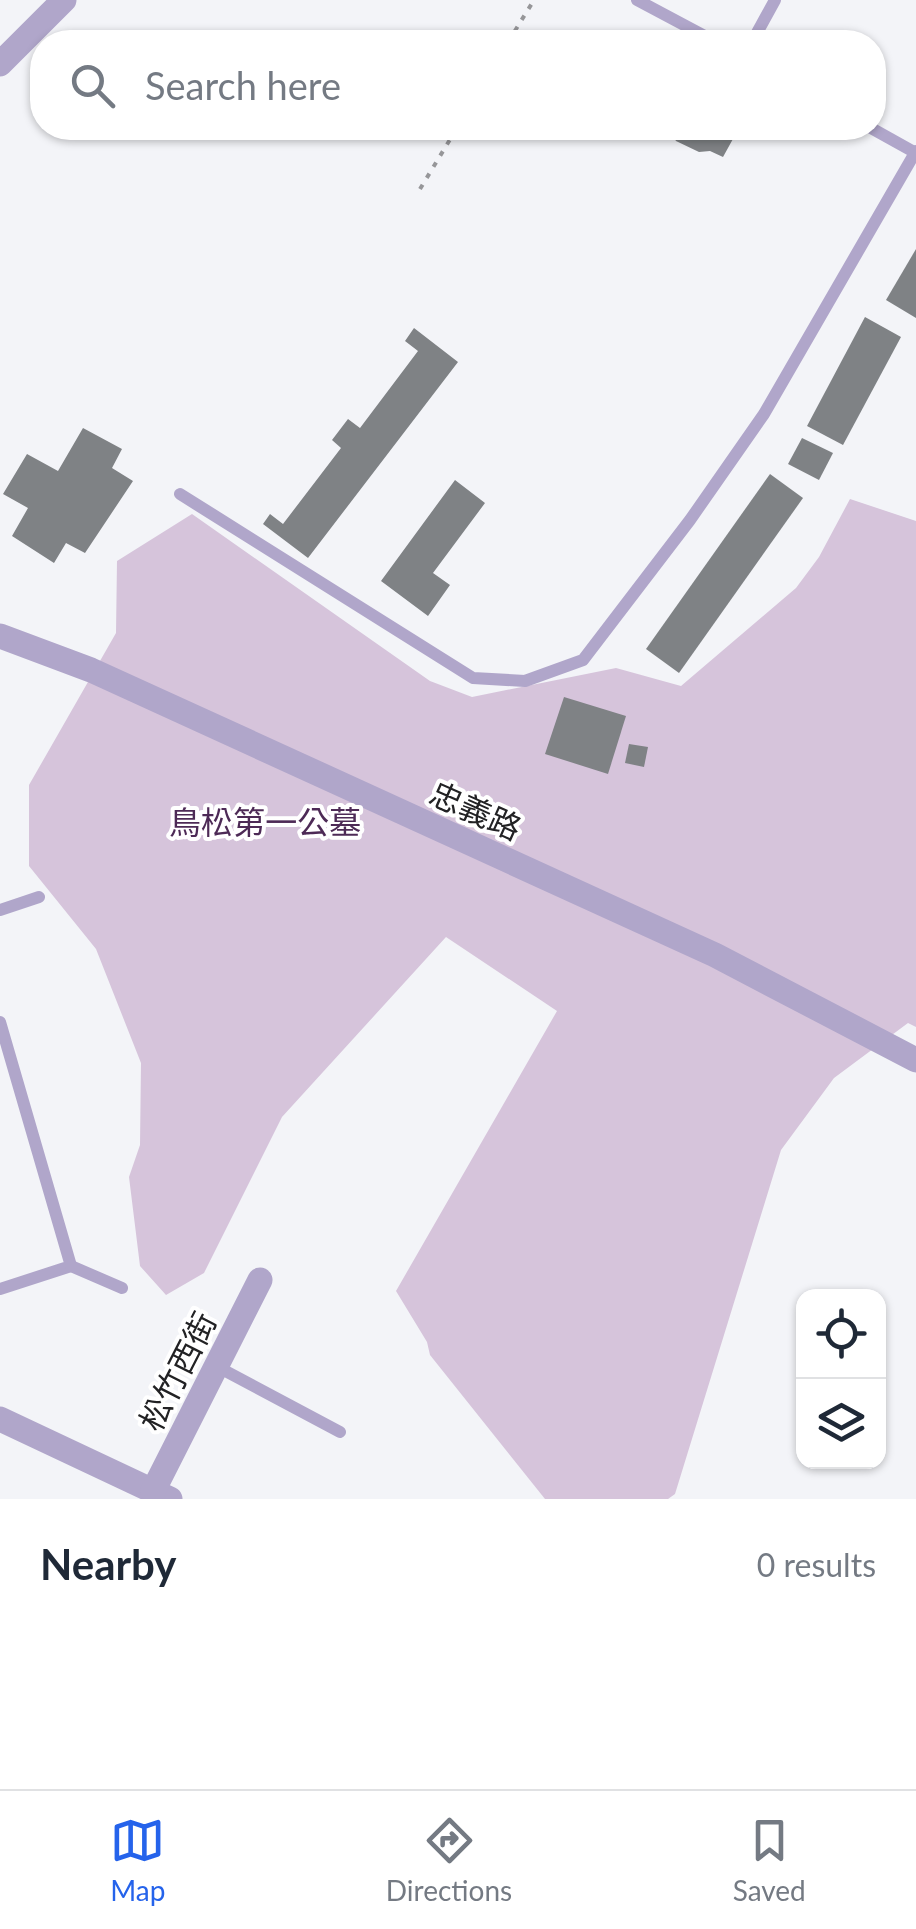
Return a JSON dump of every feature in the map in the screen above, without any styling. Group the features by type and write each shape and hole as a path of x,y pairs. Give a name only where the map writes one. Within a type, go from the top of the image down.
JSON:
{"street":[{"path":"34,30 64,0"},
{"path":"0,64 30,34"},
{"name":"忠義路","path":"0,636 91,670 715,954 916,1060"},
{"name":"松竹西街","path":"161,1495 216,1366 260,1280"},
{"path":"0,1418 161,1495"}],"lane":[{"path":"637,0 693,30"},
{"path":"759,30 775,0"},
{"path":"180,494 473,678 525,681 584,660 764,414 916,152 886,136"},
{"path":"0,910 39,897"},
{"path":"0,1022 71,1266"},
{"path":"0,1289 71,1266 122,1288"},
{"path":"216,1366 340,1432"}],"path":[{"path":"515,30 534,0"},
{"path":"420,190 450,140"}],"green space":[{"name":"鳥松第一公墓","path":"850,499 916,521 916,1027 908,1023 834,1078 781,1150 675,1494 668,1499 545,1499 430,1355 427,1342 396,1291 557,1011 446,937 282,1117 204,1273 166,1295 140,1266 129,1177 140,1145 141,1063 96,949 29,866 29,785 116,633 117,561 192,514 430,681 472,697 616,668 681,686 796,588 819,557"}],"building":[{"path":"732,140 723,157 710,151 699,152 676,141"},
{"path":"916,249 916,318 886,300"},
{"path":"865,317 901,337 843,445 807,426"},
{"path":"414,328 458,362 308,558 263,524 270,514 283,524 341,448 332,440 348,419 360,428 418,351 405,341"},
{"path":"83,428 122,449 112,468 133,481 85,553 66,543 54,563 12,536 28,508 3,494 27,454 58,471"},
{"path":"802,438 833,453 819,480 788,464"},
{"path":"770,474 803,498 679,673 646,649"},
{"path":"455,480 485,503 433,573 450,585 428,616 381,581"},
{"path":"564,697 626,716 608,774 545,754"},
{"path":"629,744 648,747 644,767 625,763"}]}
